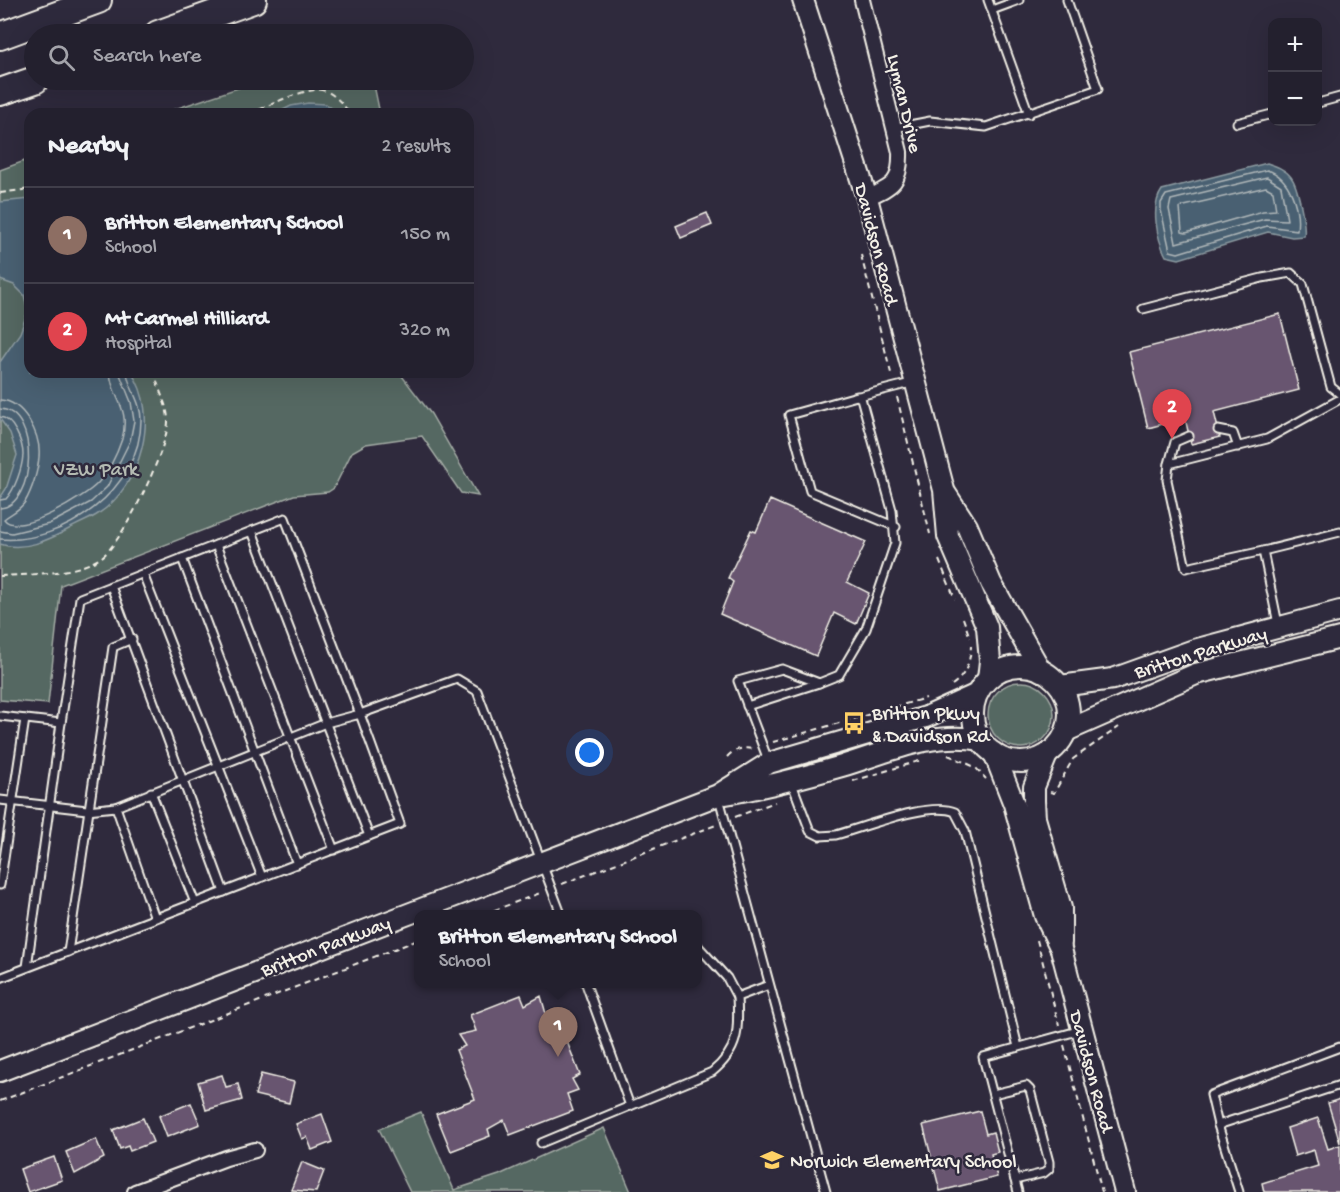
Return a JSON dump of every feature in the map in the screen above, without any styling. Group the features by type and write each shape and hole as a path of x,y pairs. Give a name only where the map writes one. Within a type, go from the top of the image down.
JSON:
{"highway":[{"path":"33,24 98,0"},
{"path":"186,24 253,0"},
{"path":"0,36 24,27"},
{"path":"0,92 24,84"}],"main road":[{"name":"Davidson Road","path":"803,0 867,198 944,490 948,536 987,627 990,661 983,687"},
{"name":"Davidson Road","path":"944,490 967,526 991,583 1041,671"},
{"name":"Britton Parkway","path":"1060,686 1113,679 1194,650 1340,611"},
{"name":"Britton Parkway","path":"1066,731 1196,674 1340,638"},
{"path":"1030,667 1041,671 1060,686 1068,708 1066,731 1058,744 1047,754 1020,762 987,747 975,725 973,710 983,687 1008,668 1030,667"},
{"name":"Britton Parkway","path":"418,910 718,795 769,763 926,717 983,687"},
{"name":"Britton Parkway","path":"718,795 794,788 919,741 951,737 987,747"},
{"name":"Davidson Road","path":"987,747 1014,804 1045,916 1061,949 1125,1192"},
{"name":"Davidson Road","path":"1047,754 1034,787 1035,818 1061,908 1061,949"},
{"name":"Britton Parkway","path":"0,1071 414,912"}],"street":[{"name":"Lyman Drive","path":"861,0 900,152 898,178 888,188 867,198"},
{"path":"135,1192 226,1158 255,1150"}],"lane":[{"path":"988,0 1029,114"},
{"path":"992,10 1019,0"},
{"path":"894,128 930,121 986,128 1098,89 1067,0"},
{"path":"1322,102 1340,97"},
{"path":"1236,123 1268,115"},
{"path":"1143,309 1262,278 1290,273 1303,284 1330,387 1340,397 1267,439 1169,464"},
{"path":"896,527 810,491 788,418 789,415 915,382"},
{"path":"747,706 839,675 866,629 896,543 896,527 859,396"},
{"path":"1218,430 1233,433 1238,447"},
{"path":"1189,436 1175,442 1167,480 1186,568 1340,532"},
{"path":"0,978 400,824 285,518 80,598 27,967"},
{"path":"252,531 369,836"},
{"path":"216,545 334,849"},
{"path":"1263,551 1279,627"},
{"path":"182,558 297,864"},
{"path":"143,574 262,877"},
{"path":"111,586 185,779 224,892"},
{"path":"68,952 87,810 113,647 132,639"},
{"path":"769,763 739,680 782,669 819,683"},
{"path":"0,801 87,810 116,807 326,723 360,714 457,679 477,691 559,910"},
{"path":"0,716 61,723"},
{"path":"0,885 25,719"},
{"path":"794,788 810,831 820,836 836,835 930,810 947,809 955,812 965,831 1018,1047"},
{"path":"151,792 195,903"},
{"path":"718,795 826,1192"},
{"path":"116,807 155,918"},
{"path":"541,1143 712,1072 724,1062 735,1046 738,1020 737,997 727,978 702,950"},
{"path":"737,997 769,985"},
{"path":"587,988 630,1106"},
{"path":"1018,1192 983,1057 1082,1029"},
{"path":"1239,1192 1211,1095 1340,1047"},
{"path":"1218,1125 1340,1085"},
{"path":"993,1094 1026,1086 1030,1090 1049,1162 1049,1168 1044,1173 1015,1180"}],"path":[{"path":"265,108 306,92 319,90 336,98 345,108"},
{"path":"0,193 24,190"},
{"path":"0,576 73,568 97,561 110,550 153,474 165,442 167,414 158,378"},
{"path":"1054,793 1073,759 1127,722"},
{"path":"941,756 948,755 961,759 975,767 988,781"},
{"path":"851,782 923,760"},
{"path":"497,910 725,821 794,788"},
{"path":"1035,930 1102,1192"},
{"path":"0,1101 414,942"}],"green space":[{"path":"232,90 375,90 379,108 178,108"},
{"name":"VZW Park","path":"24,161 24,378 404,378 431,414 478,496 461,493 422,436 366,444 352,452 334,488 328,492 294,495 61,585 48,704 0,700 0,170"},
{"path":"1021,682 1034,684 1049,697 1054,715 1052,728 1039,743 1021,748 1008,746 993,733 988,715 990,702 1003,687"},
{"path":"421,1112 454,1190 499,1175 604,1128 631,1192 410,1192 379,1129"}],"water":[{"path":"308,103 326,104 332,108 287,108"},
{"path":"1267,163 1289,174 1294,182 1301,206 1304,236 1292,237 1268,232 1179,259 1166,256 1156,223 1156,205 1162,190"},
{"path":"24,200 24,295 14,285 0,280 0,202"},
{"path":"24,322 24,378 134,378 145,408 145,428 142,448 135,468 126,486 113,502 95,516 53,537 36,544 18,547 0,544 0,498 6,489 17,455 10,433 0,419 0,362 20,333"}],"building":[{"path":"707,213 712,225 681,238 676,226"},
{"path":"1280,314 1299,390 1214,412 1220,437 1191,444 1185,418 1148,428 1129,352"},
{"path":"770,500 866,542 847,582 869,593 856,624 834,613 816,656 720,614 733,582 728,578 751,530 756,532"},
{"path":"521,995 525,1005 541,996 546,1014 555,1011 580,1075 572,1079 578,1090 567,1094 573,1111 510,1135 504,1120 488,1129 490,1136 451,1151 436,1114 475,1099 456,1050 465,1046 458,1035 476,1031 470,1015"},
{"path":"261,1074 294,1082 289,1103 255,1095"},
{"path":"222,1075 226,1087 238,1084 242,1100 206,1110 198,1082"},
{"path":"1340,1099 1340,1143 1328,1103"},
{"path":"191,1103 200,1124 167,1137 159,1116"},
{"path":"980,1111 986,1134 993,1132 998,1152 991,1154 997,1177 940,1191 923,1125"},
{"path":"322,1114 332,1142 312,1150 307,1137 302,1139 296,1124"},
{"path":"143,1118 153,1142 130,1151 128,1146 120,1149 113,1130"},
{"path":"1318,1118 1328,1149 1340,1145 1340,1192 1264,1192 1262,1183 1318,1166 1314,1150 1295,1156 1287,1128"},
{"path":"96,1139 104,1158 75,1174 66,1152"},
{"path":"54,1157 62,1180 28,1192 20,1169"},
{"path":"302,1162 324,1171 316,1192 291,1190"}],"place":[{"name":"Mt Carmel Hilliard","path":"1172,439"},
{"name":"Britton Pkwy & Davidson Rd","path":"854,723"},
{"name":"Britton Elementary School","path":"558,1057"},
{"name":"Norwich Elementary School","path":"772,1160"}]}
